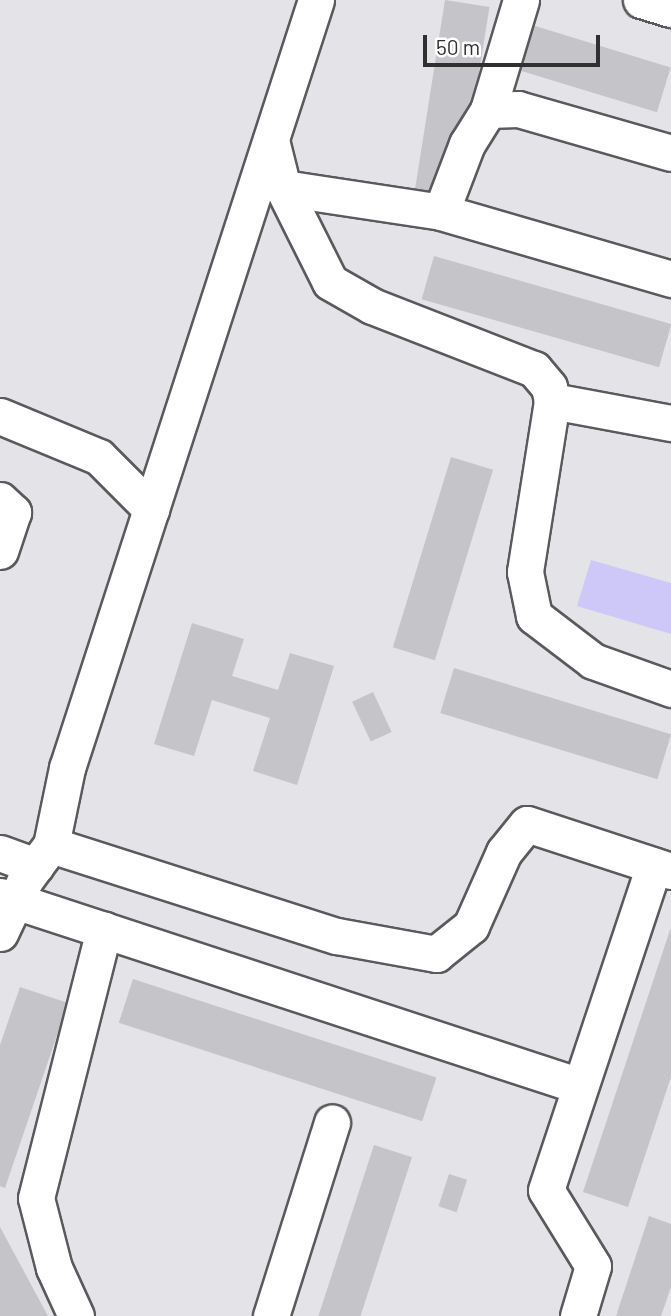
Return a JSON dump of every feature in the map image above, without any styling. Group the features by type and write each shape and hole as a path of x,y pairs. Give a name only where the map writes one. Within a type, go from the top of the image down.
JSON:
{"street":[{"path":"0,933 7,898 43,855 67,768 316,0"},
{"path":"441,212 467,144 488,110 521,0"},
{"path":"642,0 671,9"},
{"path":"488,110 518,109 671,153"},
{"path":"271,140 283,188 330,282 372,306 534,369 549,387 552,401 525,572 534,616 593,661 671,688"},
{"path":"283,188 441,212 671,279"},
{"path":"552,401 671,423"},
{"path":"0,416 99,457 151,509"},
{"path":"0,500 13,512 0,551"},
{"path":"0,853 43,855 337,936 436,954 471,926 505,852 527,824 663,869 580,1086 546,1190 593,1266 578,1316"},
{"path":"7,898 580,1086"},
{"path":"76,1316 54,1268 36,1198 104,929"},
{"path":"271,1316 332,1122"}],"shaded area":[{"path":"591,560 671,583 671,634 577,606"}],"building":[{"path":"445,0 489,7 458,204 414,197"},
{"path":"532,25 671,67 657,112 518,70"},
{"path":"434,256 671,324 659,367 422,299"},
{"path":"451,457 493,470 435,660 393,647"},
{"path":"192,623 244,639 232,676 278,690 290,653 334,666 297,785 253,771 270,718 212,700 194,756 154,744"},
{"path":"454,668 671,734 657,779 440,713"},
{"path":"373,692 392,732 371,742 352,702"},
{"path":"671,927 671,1077 628,1207 583,1192"},
{"path":"133,979 436,1078 422,1121 119,1023"},
{"path":"20,987 68,1003 5,1188 0,1186 0,1045"},
{"path":"374,1145 412,1157 360,1316 318,1316"},
{"path":"449,1174 467,1180 457,1212 438,1206"},
{"path":"649,1216 671,1224 671,1287 661,1316 616,1316"},
{"path":"0,1227 48,1316 0,1316"}]}
